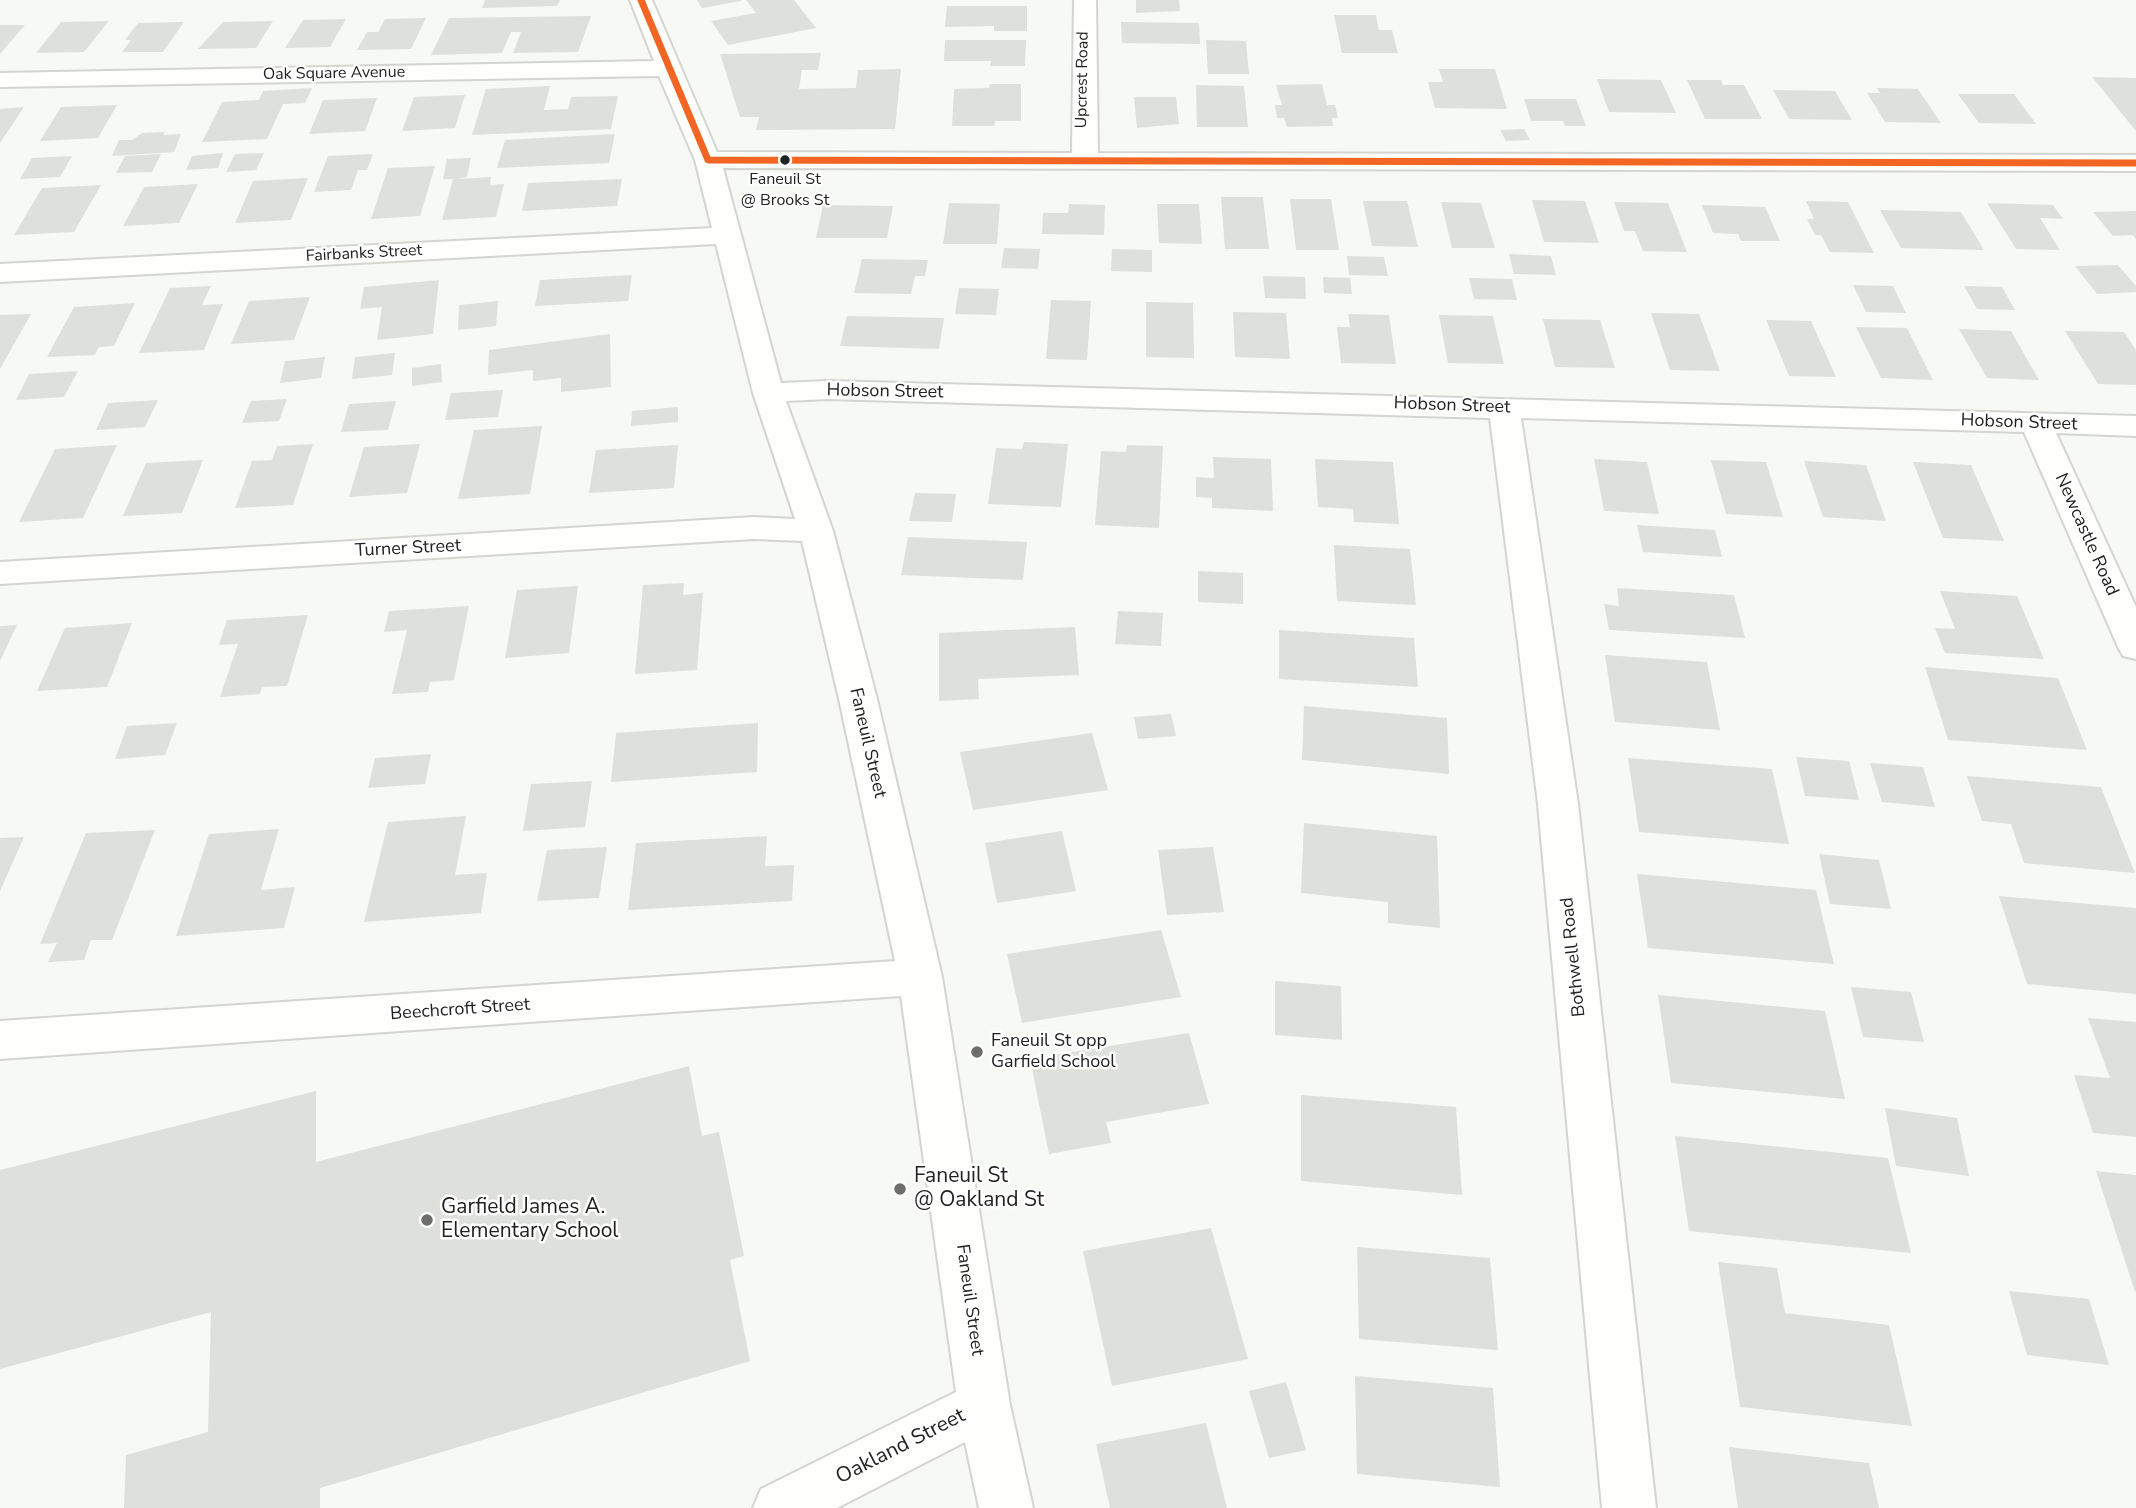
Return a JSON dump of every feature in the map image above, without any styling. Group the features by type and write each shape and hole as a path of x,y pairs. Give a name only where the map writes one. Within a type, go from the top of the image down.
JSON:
{"street":[{"name":"Faneuil Street","path":"641,0 699,144 709,160 768,393 816,531 858,699 920,977 984,1405 1006,1508"},
{"name":"Upcrest Road","path":"1085,0 1085,160"},
{"name":"Oak Square Avenue","path":"0,80 625,67 668,69"},
{"path":"709,160 2136,163"},
{"name":"Fairbanks Street","path":"0,273 728,235"},
{"name":"Hobson Street","path":"768,393 828,390 2136,426"},
{"name":"Bothwell Road","path":"1504,408 1558,804 1629,1508"},
{"name":"Newcastle Road","path":"2036,424 2136,647"},
{"name":"Turner Street","path":"0,573 754,528 816,531"},
{"name":"Beechcroft Street","path":"0,1040 920,977"},
{"name":"Oakland Street","path":"780,1508 984,1405"}],"building":[{"path":"485,0 560,0 557,6 482,8"},
{"path":"697,0 741,0 741,1 702,8"},
{"path":"746,0 794,0 816,28 728,45 711,21 756,13"},
{"path":"1136,0 1179,0 1180,11 1136,13"},
{"path":"947,6 1027,6 1027,31 994,31 994,26 945,27"},
{"path":"1334,15 1376,15 1379,30 1392,30 1398,53 1342,53"},
{"path":"591,16 578,52 513,53 521,32 511,32 502,53 431,55 449,18"},
{"path":"426,18 411,49 357,50 367,32 378,32 385,19"},
{"path":"346,19 330,47 285,48 303,20"},
{"path":"109,21 84,52 36,53 61,22"},
{"path":"273,21 256,48 198,49 223,22"},
{"path":"184,22 163,52 122,52 131,40 125,40 138,23"},
{"path":"1121,22 1199,23 1200,44 1122,43"},
{"path":"0,25 25,25 0,54"},
{"path":"945,40 1026,40 1025,66 990,66 991,61 944,61"},
{"path":"1206,40 1246,41 1249,74 1208,74"},
{"path":"821,53 818,70 802,70 799,89 856,88 858,70 901,69 895,129 756,130 759,117 740,117 720,54"},
{"path":"1439,69 1495,69 1507,109 1435,108 1428,82 1443,82"},
{"path":"2092,77 2136,78 2136,131"},
{"path":"1597,79 1661,80 1676,113 1609,112"},
{"path":"1687,80 1721,80 1723,85 1744,85 1762,119 1705,119"},
{"path":"990,84 1021,84 1021,121 995,121 994,126 952,126 954,89 989,88"},
{"path":"1322,84 1327,105 1335,105 1338,118 1332,118 1333,126 1287,127 1284,118 1277,118 1275,105 1282,105 1276,85"},
{"path":"1196,85 1244,86 1248,127 1197,127"},
{"path":"550,86 544,110 568,109 571,97 618,96 611,129 472,135 486,89"},
{"path":"312,88 305,103 283,104 267,139 202,142 222,102 259,100 263,91"},
{"path":"1877,88 1918,89 1941,123 1885,122 1867,93 1880,93"},
{"path":"1773,90 1835,91 1852,120 1789,119"},
{"path":"1958,94 2014,94 2036,124 1979,123"},
{"path":"465,95 455,128 402,131 414,97"},
{"path":"1134,97 1176,97 1179,124 1137,128"},
{"path":"377,98 365,131 309,134 323,100"},
{"path":"1524,99 1576,99 1586,126 1565,126 1563,121 1531,121"},
{"path":"117,105 98,138 40,141 61,107"},
{"path":"24,107 0,143 0,109"},
{"path":"1524,129 1530,140 1506,141 1500,130"},
{"path":"165,132 163,135 181,134 174,152 112,156 119,140 132,140 142,133"},
{"path":"615,134 609,163 497,168 505,140"},
{"path":"223,153 218,168 186,170 192,156"},
{"path":"264,153 256,170 226,172 235,154"},
{"path":"161,154 152,172 116,173 125,156"},
{"path":"373,154 367,170 358,170 351,190 314,192 328,156"},
{"path":"72,156 60,177 20,179 32,158"},
{"path":"471,158 467,177 457,179 491,177 490,185 504,184 496,217 442,220 453,179 443,179 447,159"},
{"path":"435,166 420,216 371,219 388,168"},
{"path":"308,178 291,220 235,223 253,181"},
{"path":"622,179 617,206 522,211 528,183"},
{"path":"198,184 179,223 123,226 144,187"},
{"path":"101,185 74,232 14,235 42,188"},
{"path":"1221,197 1263,197 1269,249 1225,249"},
{"path":"1290,199 1331,199 1339,250 1296,250"},
{"path":"1532,200 1585,201 1599,243 1544,242"},
{"path":"1363,201 1407,201 1418,247 1372,246"},
{"path":"1806,201 1848,202 1874,253 1830,252 1821,235 1815,235 1807,219 1814,219"},
{"path":"1441,202 1481,203 1495,248 1452,248"},
{"path":"1614,202 1668,203 1687,252 1643,251 1635,231 1624,231"},
{"path":"949,203 1000,204 997,244 943,244"},
{"path":"1987,203 2053,205 2063,219 2040,218 2060,250 2016,249"},
{"path":"1069,204 1105,205 1104,235 1042,234 1043,213 1068,213"},
{"path":"1157,204 1199,204 1202,244 1159,243"},
{"path":"823,205 893,206 887,238 816,238"},
{"path":"1702,205 1765,207 1780,241 1741,241 1738,234 1713,233"},
{"path":"1880,210 1961,212 1984,250 1901,248"},
{"path":"2136,211 2136,239 2133,235 2113,236 2093,212"},
{"path":"1004,248 1040,249 1038,269 1001,268"},
{"path":"1112,249 1152,250 1152,272 1111,271"},
{"path":"1509,254 1551,256 1556,275 1514,274"},
{"path":"1347,256 1384,257 1388,276 1349,275"},
{"path":"862,259 928,260 925,276 915,276 911,294 854,293"},
{"path":"2118,265 2136,286 2136,292 2097,294 2075,266"},
{"path":"632,275 628,301 535,306 540,280"},
{"path":"1263,276 1305,277 1306,299 1265,298"},
{"path":"1323,277 1350,278 1352,294 1324,293"},
{"path":"1469,278 1512,279 1517,300 1474,299"},
{"path":"439,280 433,334 377,340 382,307 360,309 364,287"},
{"path":"1853,285 1893,286 1906,313 1866,312"},
{"path":"211,286 202,305 223,304 204,350 139,353 170,288"},
{"path":"1964,286 2002,287 2015,310 1977,309"},
{"path":"959,288 999,289 996,315 955,314"},
{"path":"310,297 294,340 231,344 249,301"},
{"path":"1051,300 1091,301 1087,360 1046,359"},
{"path":"498,301 496,326 458,330 459,305"},
{"path":"1146,302 1193,303 1194,358 1146,357"},
{"path":"135,303 114,346 99,347 95,355 47,357 74,307"},
{"path":"1233,312 1286,313 1290,359 1235,357"},
{"path":"1651,313 1699,314 1720,371 1670,370"},
{"path":"31,314 0,369 0,315"},
{"path":"1348,314 1389,315 1396,364 1341,363 1337,327 1350,327"},
{"path":"1439,315 1493,316 1504,364 1448,363"},
{"path":"847,316 944,318 939,349 840,346"},
{"path":"1543,319 1600,320 1615,368 1555,367"},
{"path":"1766,320 1811,321 1836,377 1789,376"},
{"path":"1856,327 1907,328 1933,380 1881,378"},
{"path":"1959,329 2011,331 2039,380 1987,378"},
{"path":"2065,331 2124,332 2136,350 2136,385 2098,384"},
{"path":"610,334 611,387 561,392 561,378 533,381 533,370 488,375 489,350"},
{"path":"395,353 392,375 352,379 355,357"},
{"path":"325,357 321,378 280,383 285,361"},
{"path":"441,364 442,382 412,386 412,368"},
{"path":"78,371 64,397 16,400 29,374"},
{"path":"503,390 498,417 445,420 451,393"},
{"path":"287,399 279,421 242,423 251,401"},
{"path":"158,400 145,427 96,430 108,403"},
{"path":"396,401 388,430 341,432 349,404"},
{"path":"678,407 678,422 631,426 632,411"},
{"path":"542,426 530,494 458,499 474,430"},
{"path":"1024,442 1068,444 1061,507 988,504 996,448 1022,449"},
{"path":"313,444 293,505 235,508 252,461 272,460 277,446"},
{"path":"420,444 407,493 349,497 364,447"},
{"path":"117,445 83,518 19,522 55,449"},
{"path":"678,445 674,488 589,493 596,450"},
{"path":"1127,445 1163,446 1159,528 1095,525 1101,451 1126,452"},
{"path":"1213,457 1271,459 1273,511 1212,508 1212,498 1196,497 1196,477 1214,478"},
{"path":"1315,459 1393,462 1399,524 1354,522 1353,509 1318,507"},
{"path":"1594,459 1647,462 1659,514 1604,511"},
{"path":"203,460 182,513 123,516 146,463"},
{"path":"1711,460 1766,462 1783,517 1726,514"},
{"path":"1804,461 1866,465 1886,521 1823,517"},
{"path":"1913,462 1971,465 2004,541 1943,538"},
{"path":"915,493 956,494 952,522 909,521"},
{"path":"1637,525 1715,530 1722,557 1643,552"},
{"path":"908,537 1027,542 1023,580 901,575"},
{"path":"1334,545 1410,549 1416,605 1337,601"},
{"path":"1198,571 1243,573 1243,604 1198,602"},
{"path":"684,583 683,595 703,593 697,670 635,674 643,585"},
{"path":"578,586 569,653 505,658 517,590"},
{"path":"1617,588 1734,595 1745,638 1609,630 1604,604 1619,606"},
{"path":"1940,591 2017,596 2044,659 1945,653 1935,628 1955,629"},
{"path":"469,606 454,680 430,682 428,692 392,694 407,630 384,632 389,611"},
{"path":"1118,611 1163,613 1161,646 1115,644"},
{"path":"308,615 287,686 262,687 260,694 220,697 238,644 219,645 227,620"},
{"path":"132,623 107,687 37,691 65,628"},
{"path":"17,625 0,661 0,626"},
{"path":"1075,627 1079,675 978,679 979,699 939,701 939,633"},
{"path":"1279,630 1414,638 1418,687 1279,679"},
{"path":"1605,655 1707,662 1720,730 1615,722"},
{"path":"1925,667 2058,678 2087,750 1948,740"},
{"path":"1304,706 1447,718 1449,774 1302,760"},
{"path":"1171,714 1176,736 1138,739 1134,717"},
{"path":"177,723 165,755 115,759 127,726"},
{"path":"758,723 757,772 611,782 616,733"},
{"path":"1092,733 1108,790 973,810 960,752"},
{"path":"431,754 425,784 368,788 375,758"},
{"path":"1796,757 1849,761 1859,800 1805,796"},
{"path":"1628,758 1772,769 1789,844 1639,832"},
{"path":"1870,763 1923,767 1935,807 1882,802"},
{"path":"1967,776 2101,787 2135,873 2024,863 2011,824 1982,821"},
{"path":"592,781 585,827 523,831 531,784"},
{"path":"466,816 455,875 487,873 481,913 364,922 388,822"},
{"path":"1304,823 1437,836 1440,928 1388,923 1388,902 1301,893"},
{"path":"279,829 261,890 295,887 284,928 176,936 209,834"},
{"path":"155,830 112,940 91,940 84,960 48,962 57,943 40,944 86,833"},
{"path":"1062,831 1076,891 997,903 985,843"},
{"path":"767,836 765,866 794,865 792,901 628,910 636,843"},
{"path":"24,837 0,891 0,838"},
{"path":"607,847 599,898 537,901 547,850"},
{"path":"1213,847 1224,912 1167,915 1158,850"},
{"path":"1819,854 1879,860 1891,909 1830,904"},
{"path":"1637,874 1816,890 1834,964 1648,948"},
{"path":"1999,896 2136,908 2136,994 2027,984"},
{"path":"1161,930 1181,997 1022,1023 1007,954"},
{"path":"1275,981 1341,986 1342,1040 1275,1035"},
{"path":"1851,987 1911,992 1924,1042 1863,1037"},
{"path":"1658,995 1825,1011 1845,1099 1671,1083"},
{"path":"2088,1018 2136,1022 2136,1137 2093,1133 2074,1075 2110,1078"},
{"path":"1189,1033 1209,1104 1106,1122 1111,1143 1049,1154 1030,1059"},
{"name":"Garfield James A. Elementary School","path":"689,1066 702,1136 719,1132 744,1256 730,1260 750,1361 320,1488 320,1508 124,1508 126,1455 208,1432 211,1312 0,1369 0,1170 316,1091 316,1162"},
{"path":"1301,1095 1456,1107 1462,1195 1301,1181"},
{"path":"1885,1108 1957,1118 1969,1176 1896,1166"},
{"path":"1675,1136 1888,1158 1911,1253 1689,1231"},
{"path":"2096,1171 2136,1175 2135,1292"},
{"path":"1211,1228 1248,1359 1112,1386 1083,1251"},
{"path":"1357,1247 1490,1258 1498,1350 1359,1339"},
{"path":"1718,1262 1777,1268 1785,1313 1889,1325 1912,1426 1740,1407"},
{"path":"2009,1291 2089,1299 2109,1365 2027,1355"},
{"path":"1355,1376 1493,1388 1500,1487 1357,1474"},
{"path":"1286,1382 1306,1450 1269,1458 1249,1391"},
{"path":"1206,1423 1227,1508 1110,1508 1096,1444"},
{"path":"1729,1447 1869,1463 1879,1508 1738,1508"}],"transit line":[{"path":"641,0 708,160 2136,163"}],"place":[{"name":"Faneuil St @ Brooks St","path":"785,160"},
{"name":"Faneuil St opp Garfield School","path":"977,1052"},
{"name":"Faneuil St @ Oakland St","path":"900,1189"},
{"name":"Garfield James A. Elementary School","path":"427,1220"}]}
